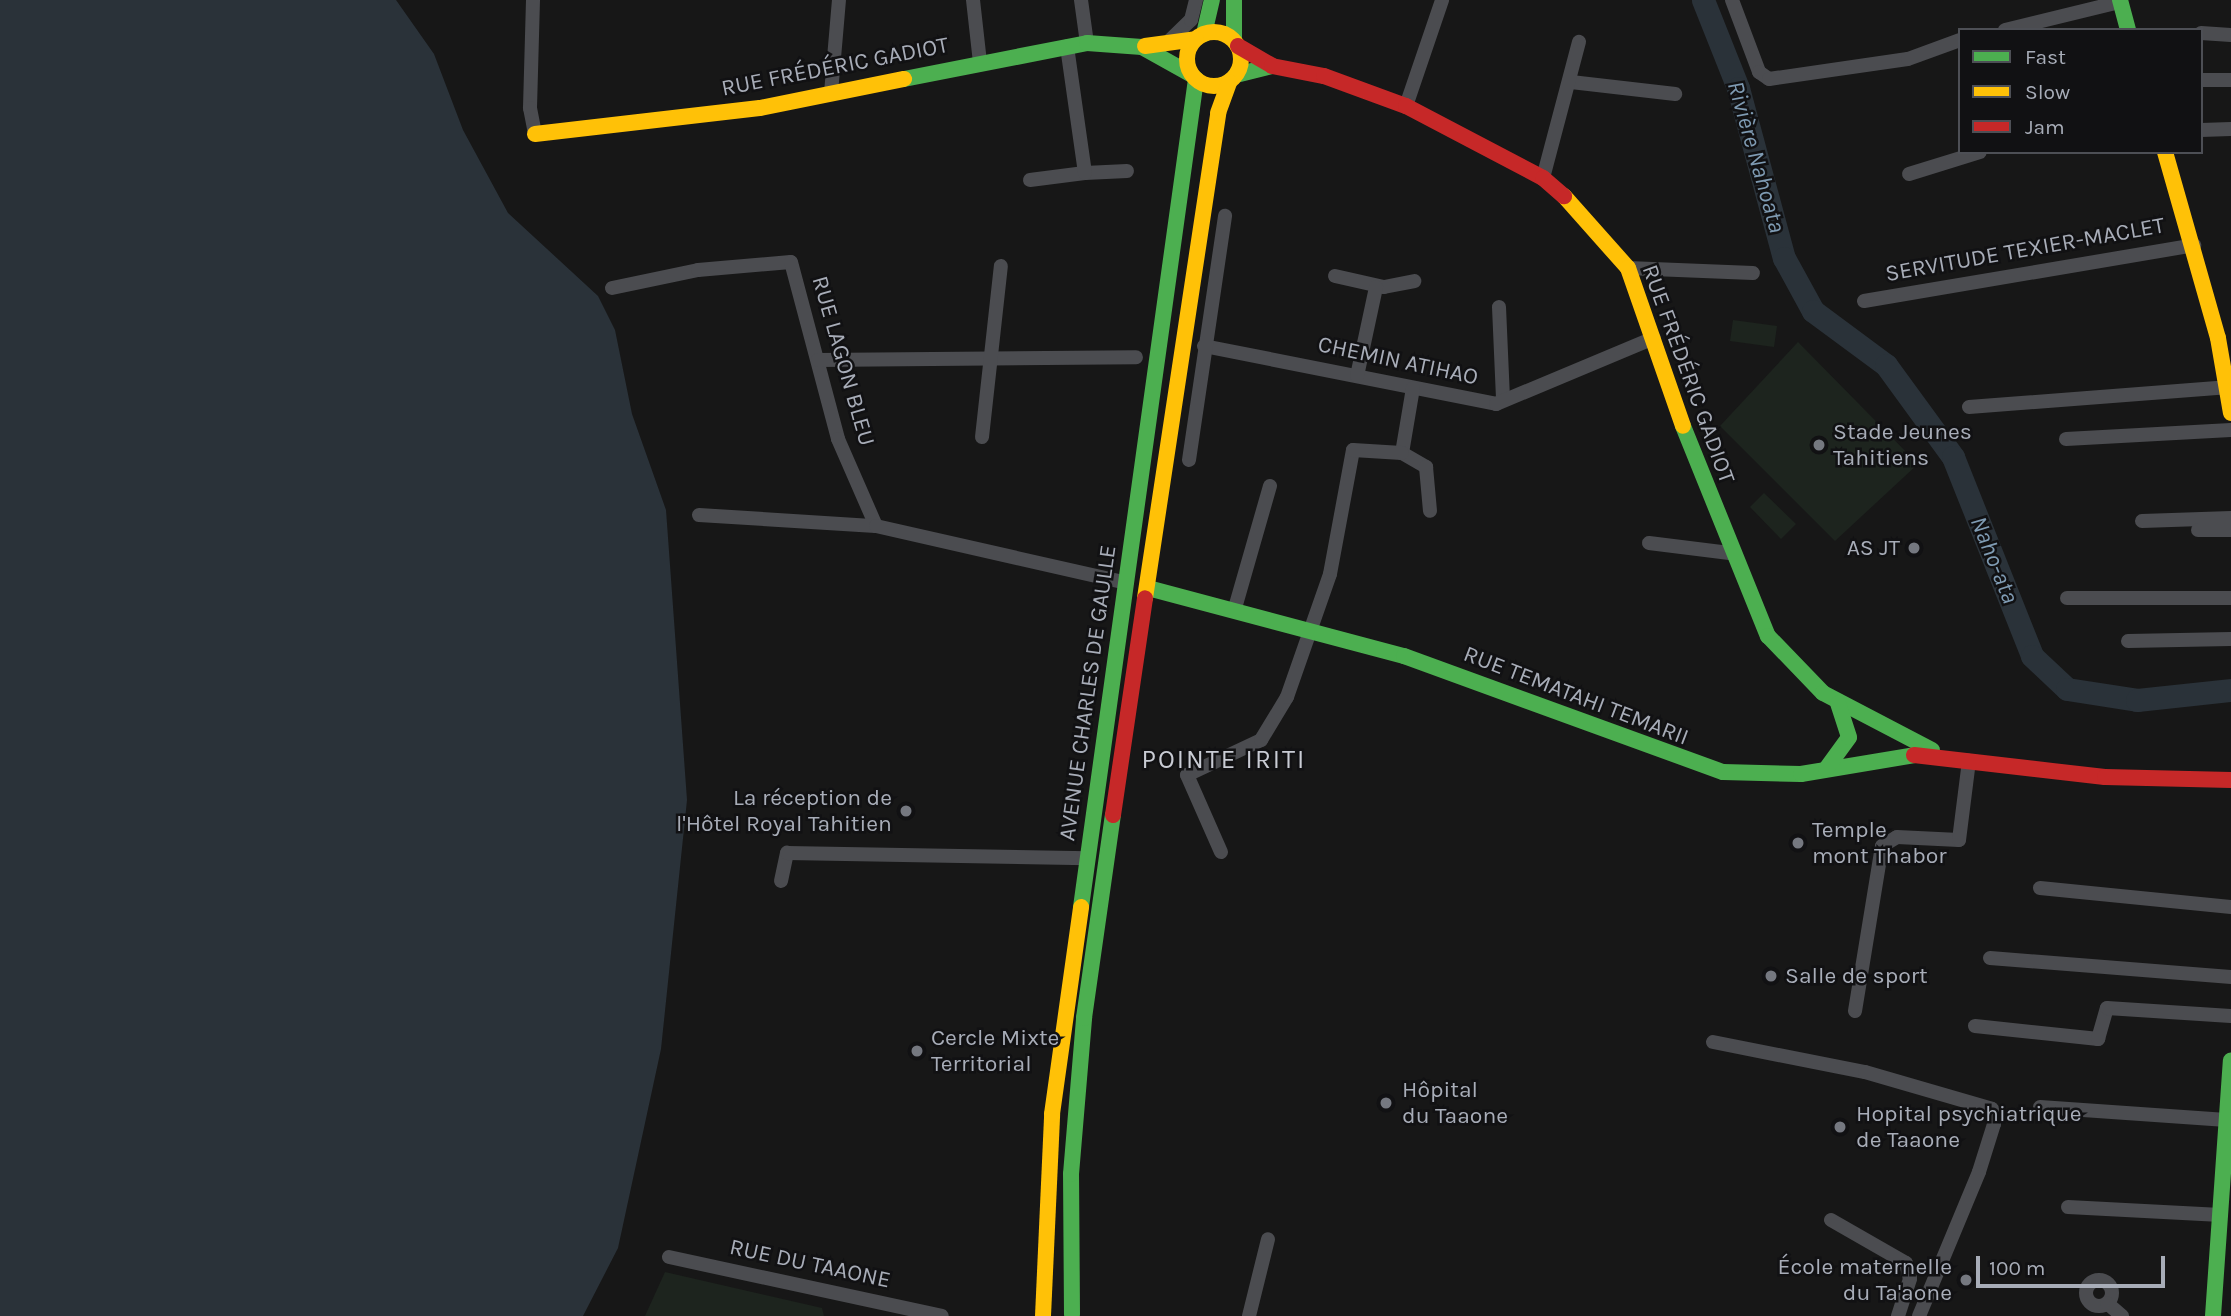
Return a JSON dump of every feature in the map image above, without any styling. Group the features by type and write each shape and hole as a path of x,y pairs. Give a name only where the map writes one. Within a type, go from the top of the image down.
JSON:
{"main road":[{"path":"1212,0 1200,36 1187,57 1194,77 1212,86 1232,78 1236,43 1234,0"},
{"path":"2120,1 2127,28"},
{"name":"RUE FRÉDÉRIC GADIOT","path":"535,134 669,120 831,93 1087,43 1142,47 1200,36"},
{"path":"1200,36 1236,43"},
{"name":"RUE FRÉDÉRIC GADIOT","path":"1236,43 1272,66 1324,76 1406,106 1543,178 1594,223 1629,268 1729,553 1768,636 1864,729 1910,753"},
{"name":"RUE FRÉDÉRIC GADIOT","path":"1142,47 1194,77"},
{"name":"RUE FRÉDÉRIC GADIOT","path":"1232,78 1272,66"},
{"name":"AVENUE CHARLES DE GAULLE","path":"1194,77 1052,1114 1042,1316 1075,1315 1071,1174 1079,1059 1218,113 1232,78"},
{"path":"2166,154 2223,330 2231,413"},
{"name":"RUE TEMATAHI TEMARII","path":"1148,588 1313,628 1462,676 1704,768 1766,776 1826,769 1910,753 1945,757"},
{"name":"RUE FRÉDÉRIC GADIOT","path":"1838,704 1945,757"},
{"path":"1826,769 1849,737 1838,704"},
{"path":"1945,757 2105,777 2231,780"},
{"path":"2213,1316 2224,1226 2231,1061"}],"street":[{"path":"533,0 530,108 535,134"},
{"path":"831,93 839,0"},
{"path":"973,0 980,62"},
{"path":"1081,0 1087,43"},
{"path":"1169,44 1191,20 1196,0"},
{"path":"1406,106 1442,0"},
{"path":"1731,0 1759,72 1769,79 1908,59 1958,41"},
{"path":"2013,28 2120,1"},
{"path":"2203,33 2231,35"},
{"path":"1543,178 1571,82 1578,42"},
{"path":"1068,46 1084,173"},
{"path":"2203,80 2231,80"},
{"path":"1571,82 1675,94"},
{"path":"2203,130 2231,129"},
{"path":"1909,174 1974,154"},
{"path":"1030,180 1127,171"},
{"path":"1189,460 1225,216"},
{"name":"SERVITUDE TEXIER-MACLET","path":"1864,300 2194,245"},
{"name":"RUE LAGON BLEU","path":"612,288 733,266 791,262 838,439 876,526"},
{"path":"982,436 995,354 1002,266"},
{"path":"1629,268 1753,273"},
{"path":"1335,276 1376,287 1414,281"},
{"path":"1357,376 1376,287"},
{"path":"1499,307 1503,399"},
{"name":"CHEMIN ATIHAO","path":"1205,346 1496,404 1654,338"},
{"path":"818,360 995,354 1136,357"},
{"path":"1969,407 2227,387"},
{"path":"1402,453 1413,388"},
{"path":"2066,439 2231,430"},
{"path":"1221,852 1187,775 1261,740 1313,628 1330,574 1353,450 1402,453 1426,467 1430,510"},
{"path":"1235,608 1270,486"},
{"path":"699,515 876,526 1126,583"},
{"path":"2231,518 2143,525 2231,530"},
{"path":"1649,543 1729,553"},
{"path":"2067,598 2231,598"},
{"path":"2128,641 2231,639"},
{"path":"1855,1011 1882,846 1897,837 1959,841 1969,761"},
{"path":"781,881 787,853 1088,858"},
{"path":"2040,888 2231,906"},
{"path":"1990,958 2231,977"},
{"path":"1975,1026 2098,1039 2107,1008 2231,1016"},
{"path":"1713,1042 1865,1072 1992,1109 1994,1125 1979,1172 1919,1316"},
{"path":"2040,1107 2227,1119"},
{"path":"2068,1208 2224,1226"},
{"path":"1831,1220 1906,1263 1910,1279 1898,1316"},
{"path":"1249,1316 1268,1239"},
{"name":"RUE DU TAAONE","path":"669,1257 942,1316"},
{"path":"2107,1303 2122,1316"}],"shaded area":[{"path":"0,0 396,0 434,54 463,130 508,213 598,296 615,330 632,414 666,510 687,800 661,1049 618,1248 583,1316 0,1316"},
{"path":"1733,320 1777,326 1774,347 1730,341"},
{"name":"Stade Jeunes Tahitiens","path":"1798,342 1918,464 1835,541 1720,426"},
{"path":"1764,493 1796,524 1781,539 1750,507"},
{"path":"665,1272 822,1308 824,1316 645,1316"}],"waterway":[{"name":"Naho-ata","path":"1703,0 1738,88 1784,258 1813,311 1886,365 1953,457 2032,656 2067,689 2137,700 2231,690"}],"traffic: fast":[{"path":"1204,34 1212,0"},
{"path":"1234,0 1234,40"},
{"path":"2120,0 2127,28"},
{"path":"904,79 1087,43 1142,47 1192,75"},
{"path":"1236,75 1272,66"},
{"path":"1081,907 1196,79"},
{"path":"1683,426 1768,636 1823,693 1932,750"},
{"path":"1148,588 1404,656 1723,772 1801,774 1914,755"},
{"path":"1826,769 1849,737 1838,704"},
{"path":"1072,1314 1071,1174 1084,1018 1113,815"},
{"path":"2213,1316 2231,1061"}],"traffic: slow":[{"path":"1214,32 1233,40 1241,59 1233,78 1214,86 1195,78 1187,59 1195,40 1214,32"},
{"path":"1145,46 1196,39"},
{"path":"535,134 760,108 904,79"},
{"path":"1145,598 1218,113 1229,82"},
{"path":"2166,154 2218,338 2231,413"},
{"path":"1564,196 1628,268 1683,426"},
{"path":"1043,1316 1052,1114 1081,907"}],"traffic: jam":[{"path":"1238,46 1272,66 1324,76 1406,106 1543,178 1564,196"},
{"path":"1113,815 1145,598"},
{"path":"1914,755 2105,777 2231,780"}],"place":[{"name":"Stade Jeunes Tahitiens","path":"1819,445"},
{"name":"AS JT","path":"1914,548"},
{"name":"La réception de l'Hôtel Royal Tahitien","path":"906,811"},
{"name":"Temple mont Thabor","path":"1798,843"},
{"name":"Salle de sport","path":"1771,976"},
{"name":"Cercle Mixte Territorial","path":"917,1051"},
{"name":"Hôpital du Taaone","path":"1386,1103"},
{"name":"Hopital psychiatrique de Taaone","path":"1840,1127"},
{"name":"École maternelle du Ta'aone","path":"1966,1280"}],"district":[{"name":"POINTE IRITI","path":"1224,760"}],"water label":[{"name":"Rivière Nahoata","path":"1756,157"}]}
